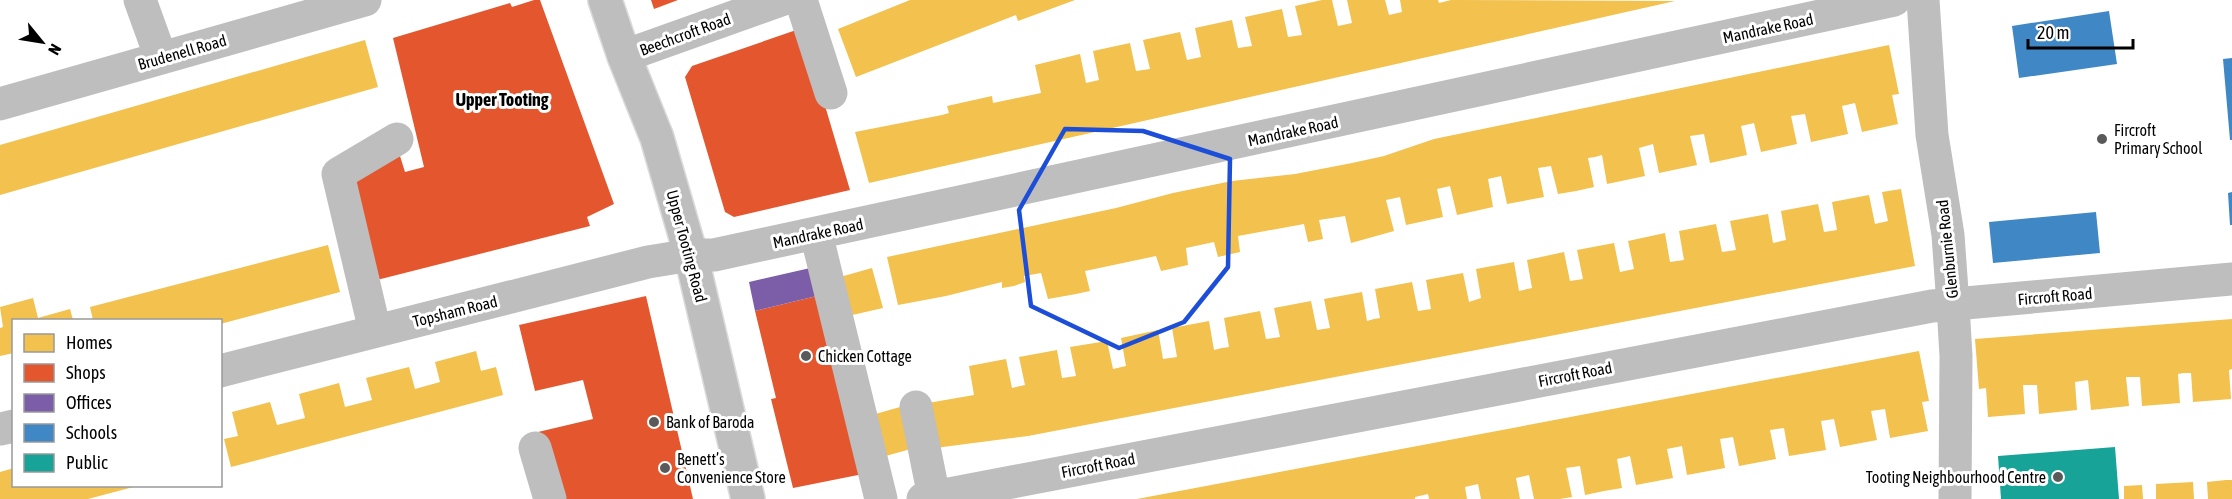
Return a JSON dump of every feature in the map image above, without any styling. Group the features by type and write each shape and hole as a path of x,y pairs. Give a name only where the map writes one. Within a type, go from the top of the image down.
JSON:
{"main road":[{"path":"140,0 161,58"},
{"name":"Brudenell Road","path":"0,104 365,0"},
{"name":"Upper Tooting Road","path":"605,0 624,56 657,138 691,255 748,499"},
{"name":"Beechcroft Road","path":"624,56 781,0"},
{"path":"801,0 831,93"},
{"name":"Mandrake Road","path":"691,255 714,255 1894,0"},
{"name":"Glenburnie Road","path":"1923,0 1932,135 1948,235 1953,305 1956,356 1955,499"},
{"path":"375,331 338,174 397,139"},
{"path":"816,233 881,499"},
{"name":"Topsham Road","path":"222,370 648,262 691,255"},
{"name":"Fircroft Road","path":"929,498 1932,306 2232,279"},
{"path":"916,407 929,498"},
{"path":"535,448 550,499"}],"highlighted area":[{"path":"1065,129 1143,131 1230,159 1228,267 1184,322 1119,348 1031,306 1019,210"}],"building: Homes":[{"path":"910,0 1075,0 1018,21 1016,15 856,77 838,29"},
{"path":"1332,0 1338,26 1352,23 1347,0 1385,0 1389,15 1402,12 1400,0 1438,0 1439,3 1451,0 1675,1 869,183 855,132 942,115 949,113 947,106 992,96 993,103 1041,93 1035,65 1080,54 1086,83 1099,80 1093,51 1130,43 1136,71 1150,69 1143,40 1180,32 1187,60 1201,57 1195,28 1232,20 1238,48 1252,46 1245,17 1282,9 1288,37 1302,35 1295,6"},
{"path":"365,40 378,87 0,195 0,145"},
{"path":"1889,45 1899,94 1892,95 1898,124 1862,132 1855,103 1842,106 1848,134 1811,142 1805,114 1791,116 1797,144 1761,152 1754,123 1741,126 1747,155 1710,163 1704,134 1690,136 1697,165 1659,173 1653,144 1639,148 1645,176 1607,184 1602,155 1588,158 1594,187 1576,191 1558,194 1551,166 1538,168 1544,197 1507,204 1501,176 1488,179 1493,207 1457,215 1450,186 1437,189 1443,217 1406,225 1400,197 1386,200 1394,231 1351,243 1345,216 1319,220 1323,239 1308,242 1304,224 1238,236 1240,252 1218,257 1214,242 1186,248 1188,265 1161,271 1156,256 1085,271 1090,291 1076,294 1048,299 1041,273 1024,276 1025,282 1014,286 1002,288 1002,282 898,305 887,257 1232,181 1295,174 1352,163 1384,156 1434,139"},
{"path":"1901,189 1915,266 1028,436 935,448 928,403 974,395 969,366 1006,359 1012,388 1025,385 1019,357 1057,350 1062,378 1076,376 1070,347 1107,341 1113,369 1126,366 1121,338 1158,330 1163,359 1177,357 1172,328 1209,321 1214,350 1229,347 1224,318 1260,311 1266,339 1280,337 1274,308 1311,301 1317,330 1330,328 1324,299 1362,292 1367,321 1380,318 1375,289 1412,282 1418,311 1431,309 1426,280 1463,273 1469,302 1481,298 1476,269 1514,262 1519,291 1532,288 1527,260 1564,252 1570,281 1583,279 1577,250 1614,243 1620,272 1634,269 1628,241 1665,233 1670,262 1684,260 1679,231 1716,224 1722,252 1736,250 1730,221 1768,214 1773,243 1786,240 1781,211 1818,204 1824,232 1837,230 1832,202 1869,195 1875,224 1888,221 1882,192"},
{"path":"328,245 340,292 222,323 222,319 93,319 90,307"},
{"path":"872,268 883,308 848,316 840,277"},
{"path":"33,298 38,318 70,309 73,319 12,319 12,353 0,356 0,328 3,327 0,307"},
{"path":"2232,319 2232,369 2229,370 2231,399 2193,402 2191,373 2184,373 2178,374 2180,403 2142,406 2140,377 2126,377 2129,406 2091,410 2088,380 2075,382 2077,410 2039,414 2037,385 2023,385 2025,414 1988,417 1986,388 1979,389 1975,339"},
{"path":"476,351 481,371 496,367 503,395 231,467 224,439 238,436 232,412 270,402 277,425 305,418 299,394 339,383 345,407 372,400 366,378 409,367 415,389 440,382 435,362"},
{"path":"1919,351 1929,401 1922,402 1928,431 1890,438 1885,409 1871,411 1877,440 1840,447 1834,419 1821,421 1826,450 1789,456 1784,428 1770,430 1776,459 1739,466 1733,437 1720,439 1725,468 1687,475 1682,446 1667,449 1673,478 1636,485 1630,456 1617,459 1622,488 1585,495 1580,466 1566,468 1572,497 1560,499 1534,499 1529,475 1516,478 1520,499 1481,499 1478,484 1465,487 1467,499 1429,499 1428,494 1415,497 1415,499 1137,499"},
{"path":"907,405 918,447 882,457 872,415"},
{"path":"12,469 12,487 133,487 88,499 0,499 0,472"},
{"path":"2232,480 2232,499 2208,499 2207,482"},
{"path":"2193,482 2194,499 2156,499 2156,484"},
{"path":"2142,485 2143,499 2124,499 2124,486"}],"building: Shops":[{"path":"540,0 614,204 587,217 590,226 373,281 349,183 400,156 405,172 424,167 393,38 510,3 512,7"},
{"path":"651,0 678,0 654,9"},
{"path":"802,28 850,190 734,217 725,212 685,77 692,66"},
{"path":"825,294 868,473 793,488 771,399 776,398 755,311"},
{"path":"646,296 693,499 558,499 538,432 593,419 583,380 535,391 519,325"}],"building: Offices":[{"path":"819,266 825,294 755,311 749,282"}],"building: Schools":[{"path":"2109,11 2117,64 2019,78 2012,26"},
{"path":"2232,58 2232,140 2230,140 2223,59"},
{"path":"2232,192 2232,225 2230,225 2228,193"},
{"path":"2096,212 2100,253 1993,263 1989,222"}],"building: Public":[{"name":"Tooting Neighbourhood Centre","path":"2115,447 2119,499 2001,499 1998,456"}],"place":[{"name":"Fircroft Primary School","path":"2102,139"},
{"name":"Chicken Cottage","path":"806,356"},
{"name":"Bank of Baroda","path":"654,422"},
{"name":"Benett’s Convenience Store","path":"665,468"},
{"name":"Tooting Neighbourhood Centre","path":"2058,477"}],"district":[{"name":"Upper Tooting","path":"502,99"}]}
